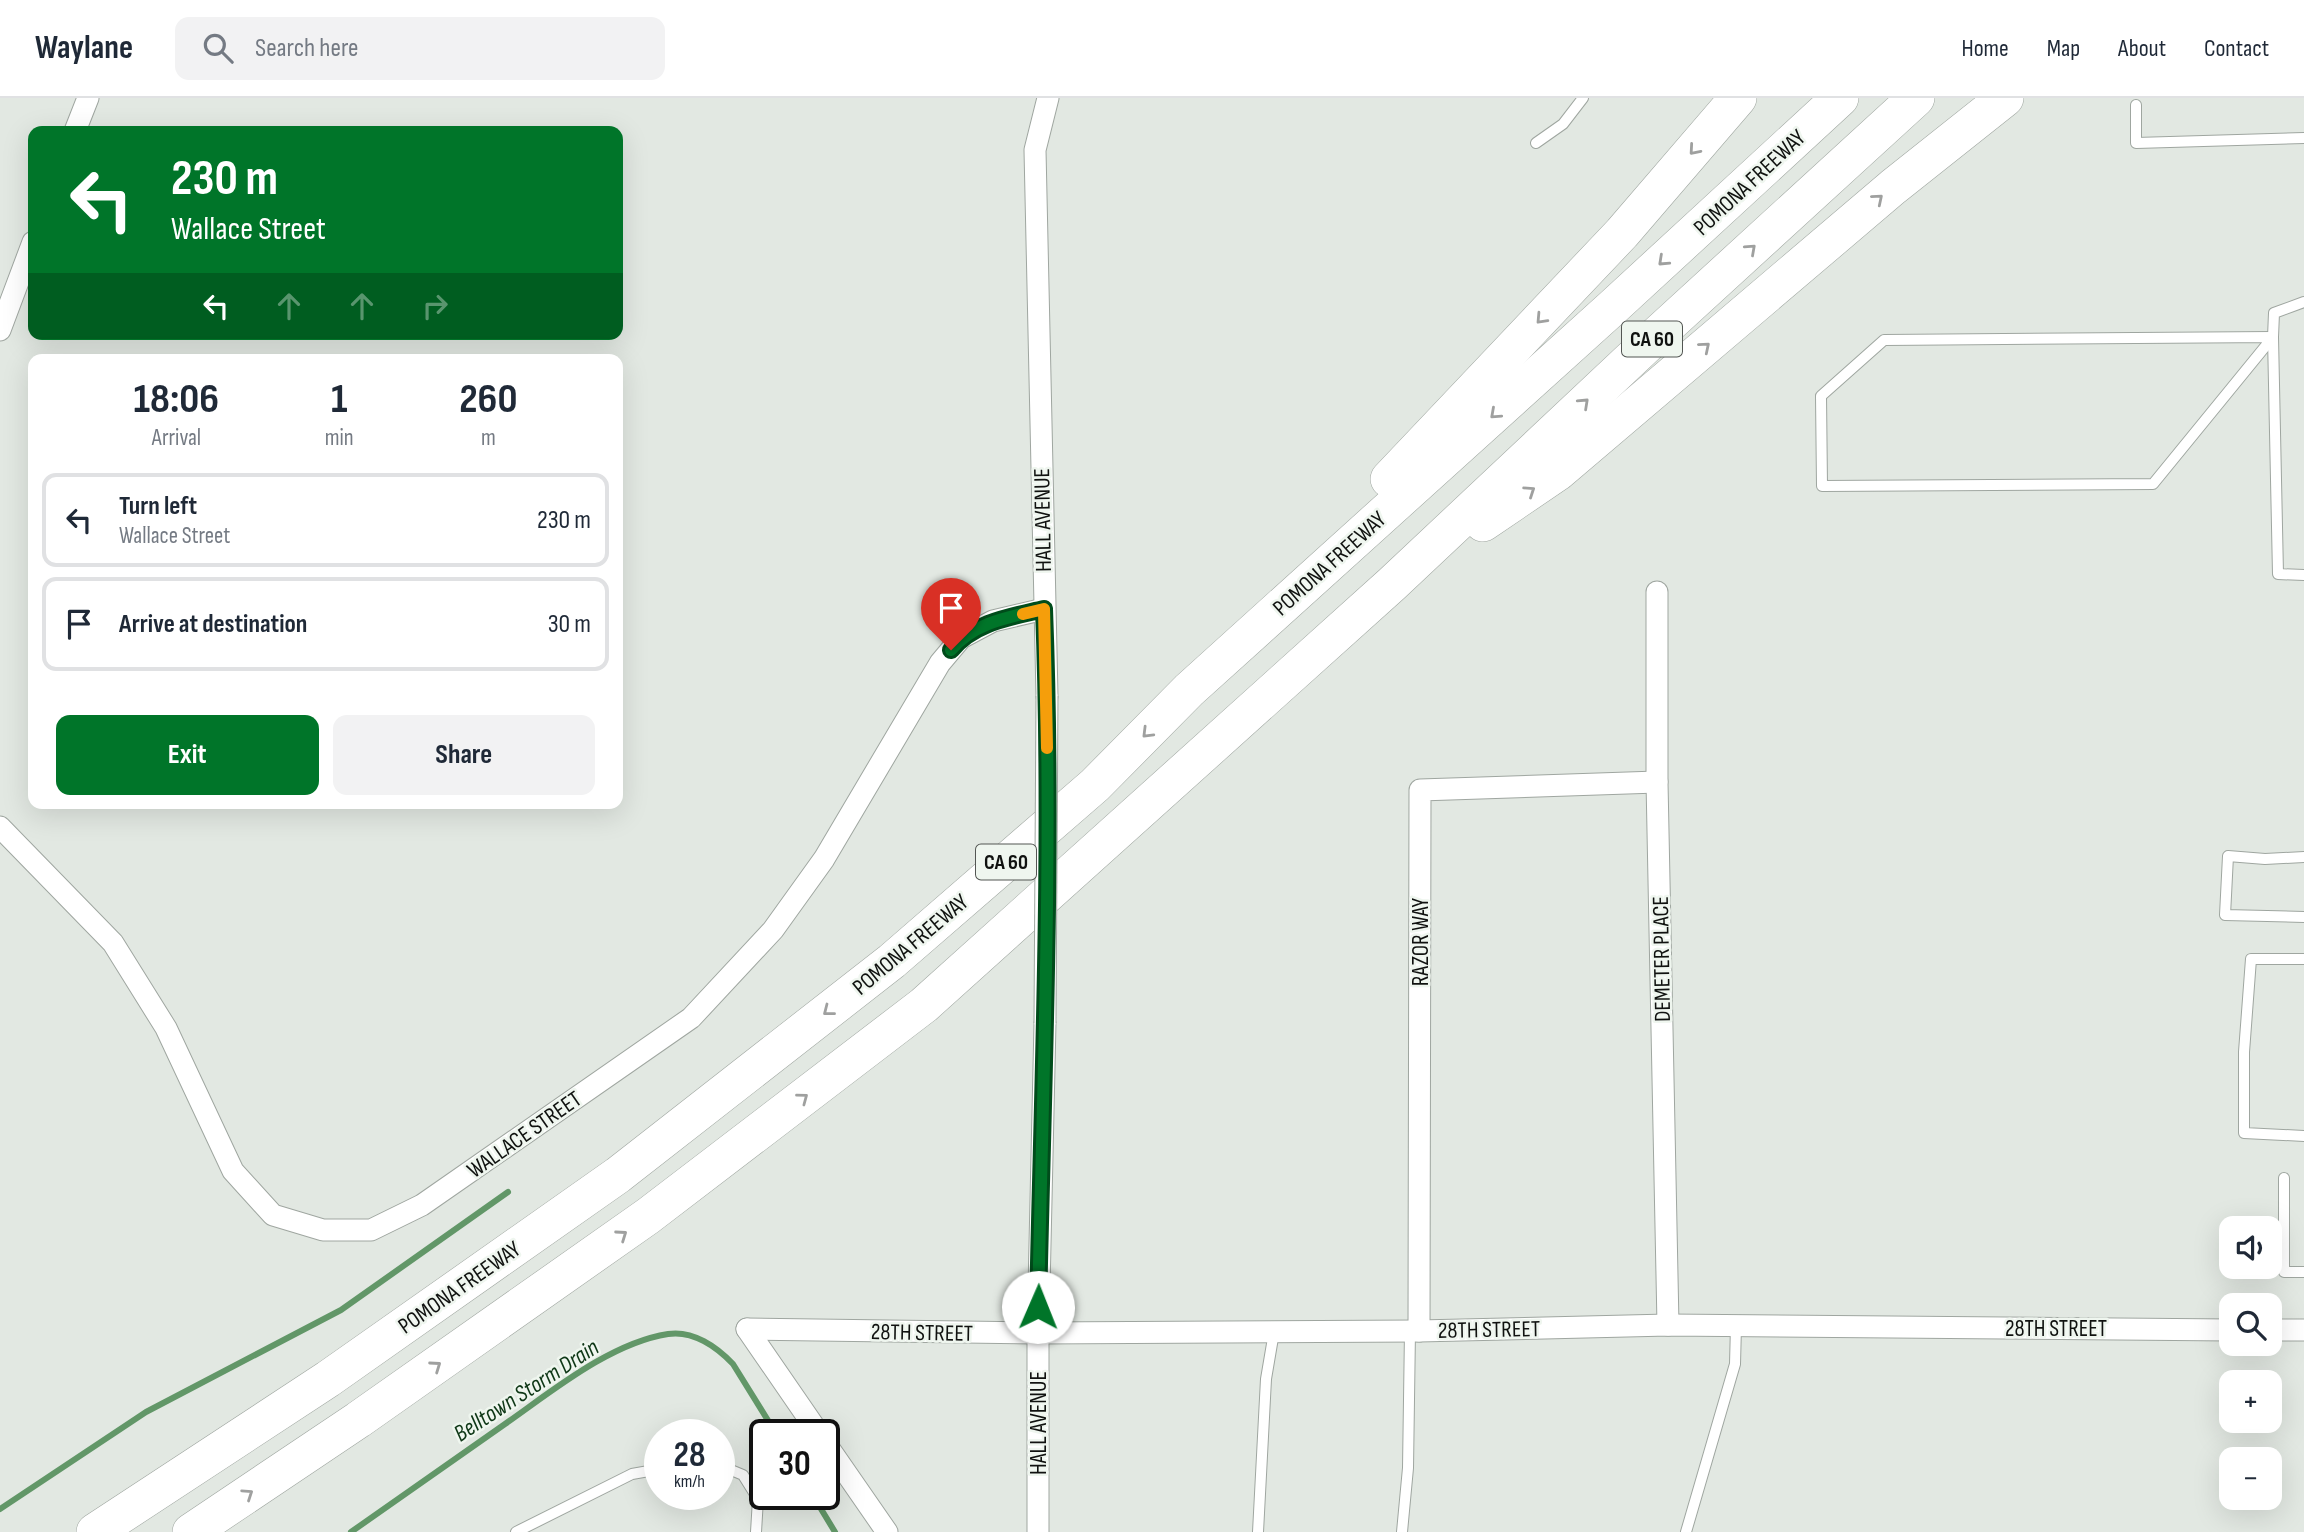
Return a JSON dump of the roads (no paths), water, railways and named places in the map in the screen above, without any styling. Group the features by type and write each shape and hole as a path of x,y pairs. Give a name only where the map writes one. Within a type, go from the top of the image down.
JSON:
{"highway":[{"path":"1189,690 1622,233 1738,98"},
{"name":"POMONA FREEWAY","path":"95,1532 328,1379 618,1175 892,961 1095,785 1189,690 1613,307 1839,98"},
{"name":"CA 60","path":"191,1532 358,1420 648,1216 924,1005 1392,584 1658,334 1916,98"},
{"path":"1392,584 1559,472 1893,187 2005,98"}],"street":[{"path":"77,126 88,98"},
{"name":"HALL AVENUE","path":"1038,1532 1038,1333 1045,1023 1048,696 1035,150 1048,98"},
{"path":"0,330 28,255"},
{"name":"DEMETER PLACE","path":"1657,592 1657,782 1668,1325"},
{"name":"WALLACE STREET","path":"0,827 113,943 166,1028 233,1171 273,1215 323,1230 371,1230 422,1205 691,1018 773,930 824,859 940,663 961,638 993,621 1044,609"},
{"name":"RAZOR WAY","path":"1415,1331 1420,790 1657,782"},
{"name":"28TH STREET","path":"809,1419 747,1329 1038,1333 1274,1332 1668,1325 2219,1330"},
{"path":"2282,1330 2304,1330"},
{"path":"840,1464 887,1532"}],"lane":[{"path":"1536,143 1563,124 1583,98"},
{"path":"2136,105 2136,143 2304,138"},
{"path":"2304,302 2274,313 2273,337 2278,574 2304,575"},
{"path":"2273,337 2153,484 1822,486 1821,396 1884,340 2273,337"},
{"path":"2304,857 2265,859 2228,856 2225,915 2304,917"},
{"path":"2304,959 2251,959 2244,1052 2244,1133 2304,1136"},
{"path":"2284,1178 2284,1272 2304,1272"},
{"path":"1686,1532 1735,1364 1736,1326"},
{"path":"1402,1532 1415,1331"},
{"path":"1258,1532 1266,1380 1274,1332"},
{"path":"516,1532 632,1474 644,1472"},
{"path":"735,1472 743,1475 758,1499 756,1532"}],"waterway":[{"path":"0,1509 146,1412 341,1310 508,1192"},
{"name":"Belltown Storm Drain","path":"351,1532 582,1370 646,1339 677,1333 695,1337 712,1346 733,1364 767,1419"},
{"name":"Belltown Storm Drain","path":"822,1510 835,1532"}]}
